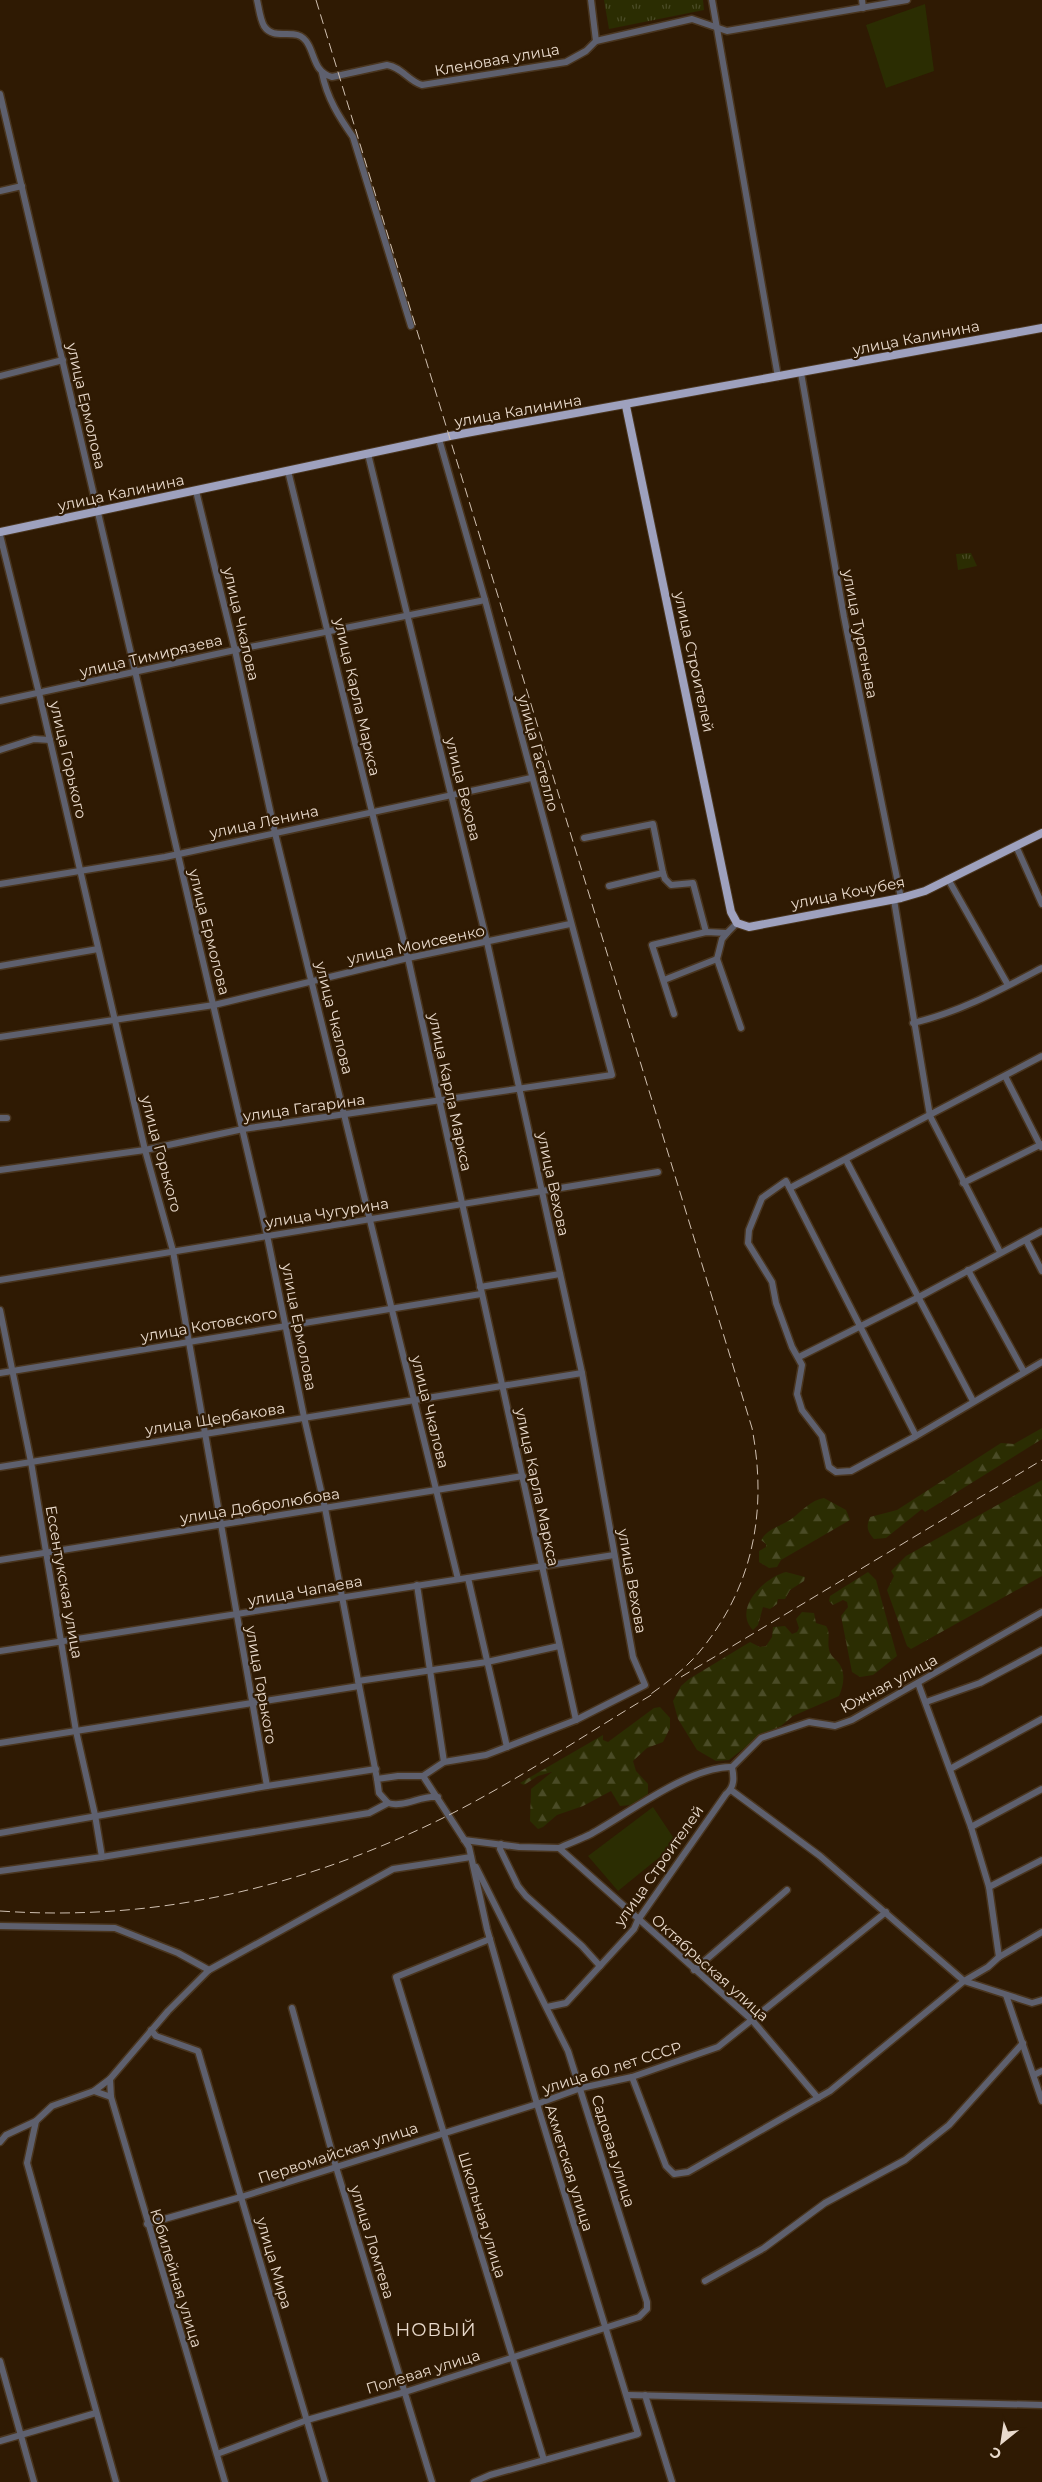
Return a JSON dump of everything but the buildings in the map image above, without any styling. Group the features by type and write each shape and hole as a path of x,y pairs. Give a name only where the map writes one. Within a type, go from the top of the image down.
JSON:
{"main road":[{"name":"улица Калинина","path":"0,533 439,439 1042,328"},
{"name":"улица Строителей","path":"626,406 732,912 737,923"},
{"name":"улица Кочубея","path":"737,923 743,927 750,926 898,899 925,891 1042,832"}],"street":[{"path":"257,0 263,24 269,32 277,35 294,32 302,36 308,43 322,73 325,88 337,115 354,137 411,326"},
{"path":"591,0 596,41"},
{"path":"712,0 778,377"},
{"path":"862,0 863,8"},
{"path":"717,29 727,31 907,0"},
{"name":"Кленовая улица","path":"322,73 332,77 387,65 395,66 414,83 429,84 566,62 586,51 596,41 692,20 708,23 717,29"},
{"name":"улица Ермолова","path":"0,94 134,673 267,1234 287,1324 304,1417 325,1508 379,1793 388,1803"},
{"path":"0,191 22,186"},
{"path":"0,376 63,360"},
{"name":"улица Тургенева","path":"801,373 844,618 898,899 913,1023 930,1116 1000,1252"},
{"name":"улица Гастелло","path":"439,439 485,600 570,924 612,1075"},
{"name":"улица Вехова","path":"368,454 488,942 582,1372 633,1657 645,1685 576,1720 486,1755 444,1762 423,1776"},
{"name":"улица Карла Маркса","path":"288,471 329,630 371,811 408,958 576,1720"},
{"name":"улица Чкалова","path":"196,491 235,650 275,833 313,981 458,1579"},
{"name":"улица Горького","path":"0,533 145,1150 174,1251 266,1786"},
{"name":"улица Тимирязева","path":"0,702 329,630 485,600"},
{"path":"0,750 34,739 50,740"},
{"name":"улица Ленина","path":"0,884 80,872 177,854 531,778"},
{"path":"584,838 654,824 665,879 672,884 693,883 706,932"},
{"path":"1016,846 1042,904"},
{"path":"609,886 663,873"},
{"path":"948,879 1008,986"},
{"path":"737,923 722,939 717,958 741,1028"},
{"name":"улица Моисеенко","path":"0,1036 214,1005 408,958 570,924"},
{"path":"674,1014 652,944 706,932 727,933"},
{"path":"0,966 98,949"},
{"path":"664,980 717,958"},
{"path":"913,1023 942,1016 1008,986 1042,968"},
{"path":"790,1188 1042,1056"},
{"name":"улица Гагарина","path":"0,1170 145,1150 243,1129 612,1075"},
{"path":"963,1183 1041,1146 1005,1076"},
{"path":"846,1160 973,1401"},
{"name":"улица Чугурина","path":"0,1280 267,1234 542,1192 658,1172"},
{"path":"916,1436 786,1181 762,1198 749,1230 748,1243 772,1282 776,1303 792,1346 802,1365 797,1394 802,1410 822,1436 829,1467 836,1472 851,1471 916,1436 1042,1362"},
{"path":"799,1357 861,1328 1042,1231"},
{"path":"1026,1240 1042,1271"},
{"path":"968,1270 1024,1372"},
{"name":"улица Котовского","path":"0,1373 392,1308 560,1274"},
{"name":"Ессентукская улица","path":"0,1310 31,1462 76,1731 95,1815 102,1857"},
{"name":"улица Щербакова","path":"0,1467 582,1372"},
{"name":"улица Добролюбова","path":"0,1560 523,1476"},
{"name":"улица Чапаева","path":"0,1651 236,1615 342,1596 468,1578 541,1564 614,1555"},
{"path":"468,1578 507,1747"},
{"path":"417,1586 444,1762"},
{"name":"Южная улица","path":"732,1767 761,1738 809,1722 835,1726 852,1720 1042,1612"},
{"path":"0,1743 252,1703 429,1670 488,1662 559,1646"},
{"path":"926,1702 980,1683 1042,1650"},
{"path":"918,1683 971,1827 989,1887 999,1957"},
{"path":"950,1769 1042,1719"},
{"path":"464,1840 559,1848 589,1834 678,1783 717,1767 732,1767 734,1778 731,1790 820,1856 964,1981 1032,2003 1042,2000"},
{"path":"0,1833 266,1786 376,1770"},
{"path":"377,1779 398,1776 423,1776"},
{"name":"Ахметская улица","path":"423,1776 469,1847 490,1939 537,2104 638,2434 544,2460"},
{"path":"971,1827 1042,1789"},
{"name":"улица Строителей","path":"547,2007 566,2003 634,1929 638,1920 726,1794 731,1790"},
{"path":"0,1871 102,1857 369,1813 388,1803 398,1804 429,1796 438,1797"},
{"path":"501,1844 500,1850 518,1886 582,1946 600,1966"},
{"name":"Октябрьская улица","path":"559,1848 752,2020 818,2098"},
{"path":"0,2142 6,2135 36,2121 52,2106 94,2090 110,2079 151,2030 209,1970 393,1869 472,1858"},
{"name":"Садовая улица","path":"472,1858 568,2051 647,2302 647,2310 639,2317"},
{"path":"989,1887 1042,1860"},
{"path":"694,1970 787,1890"},
{"name":"улица 60 лет СССР","path":"537,2104 581,2088 632,2078 718,2047 886,1912"},
{"path":"0,1926 115,1928 178,1953 209,1970"},
{"path":"632,2078 666,2166 674,2174 688,2172 830,2091 964,1981 988,1967 999,1957 1042,1932"},
{"name":"Школьная улица","path":"490,1939 396,1977 544,2460"},
{"path":"1006,1994 1042,2101"},
{"name":"улица Ломтева","path":"292,2008 336,2167 432,2482"},
{"name":"улица Мира","path":"151,2030 156,2036 198,2051 325,2482"},
{"path":"705,2281 764,2248 825,2202 905,2160 949,2125 1023,2043"},
{"path":"1034,2075 1042,2071"},
{"name":"Юбилейная улица","path":"110,2079 111,2097 147,2224 225,2482"},
{"path":"94,2090 111,2097"},
{"name":"Первомайская улица","path":"147,2224 241,2198 537,2104"},
{"path":"36,2121 28,2163 116,2482"},
{"name":"Полевая улица","path":"217,2454 307,2420 405,2392 605,2326 639,2317"},
{"path":"0,2364 34,2482"},
{"path":"645,2394 672,2482"},
{"path":"627,2395 1042,2405"},
{"path":"0,2441 96,2413"},
{"path":"474,2482 490,2475 544,2460"}],"green space":[{"path":"604,0 703,0 704,10 609,29"},
{"path":"925,4 934,71 886,88 866,25"},
{"path":"971,553 977,566 958,570 956,554"},
{"path":"1042,1428 1042,1439 925,1512 922,1509 886,1538 874,1539 870,1534 868,1524 870,1517 897,1510 1001,1443 1014,1444"},
{"path":"1042,1480 1042,1576 911,1649 907,1646 887,1590 894,1576 891,1571 906,1556"},
{"path":"824,1498 846,1510 850,1520 781,1560 777,1567 769,1568 759,1562 759,1551 766,1547 766,1544 761,1540 764,1536 772,1529 790,1520 811,1503"},
{"path":"786,1572 805,1577 804,1581 790,1590 785,1599 778,1599 777,1604 770,1609 763,1607 758,1625 753,1630 748,1622 746,1613 754,1595 769,1580"},
{"path":"868,1572 876,1580 897,1656 873,1675 860,1677 852,1672 841,1616 848,1607 847,1602 843,1600 833,1605 829,1601 830,1596"},
{"path":"802,1612 814,1613 816,1623 826,1626 829,1634 830,1652 839,1663 843,1673 843,1685 839,1696 793,1716 781,1726 761,1735 729,1760 716,1761 697,1750 678,1719 673,1701 681,1686 689,1679 750,1642 760,1647 766,1646 772,1637 773,1627 785,1626 792,1634 797,1632 799,1628 796,1619"},
{"path":"660,1707 670,1718 670,1728 663,1742 647,1748 633,1761 636,1771 648,1784 648,1794 631,1805 620,1806 611,1791 583,1806 557,1815 538,1829 530,1821 531,1789 552,1772 538,1776 524,1785 520,1783 603,1735 603,1740 608,1742 654,1708"},
{"path":"653,1807 677,1843 618,1891 588,1856"}],"railway":[{"path":"316,0 752,1428 757,1459 758,1490 756,1520 743,1578 731,1605 715,1632 695,1657 673,1678 648,1696"},
{"path":"681,1677 1042,1460"},
{"path":"0,1911 59,1913 116,1911 173,1905 229,1894 284,1880 338,1863 392,1842 472,1803 653,1694"}],"district":[{"name":"НОВЫЙ","path":"436,2330"}]}
